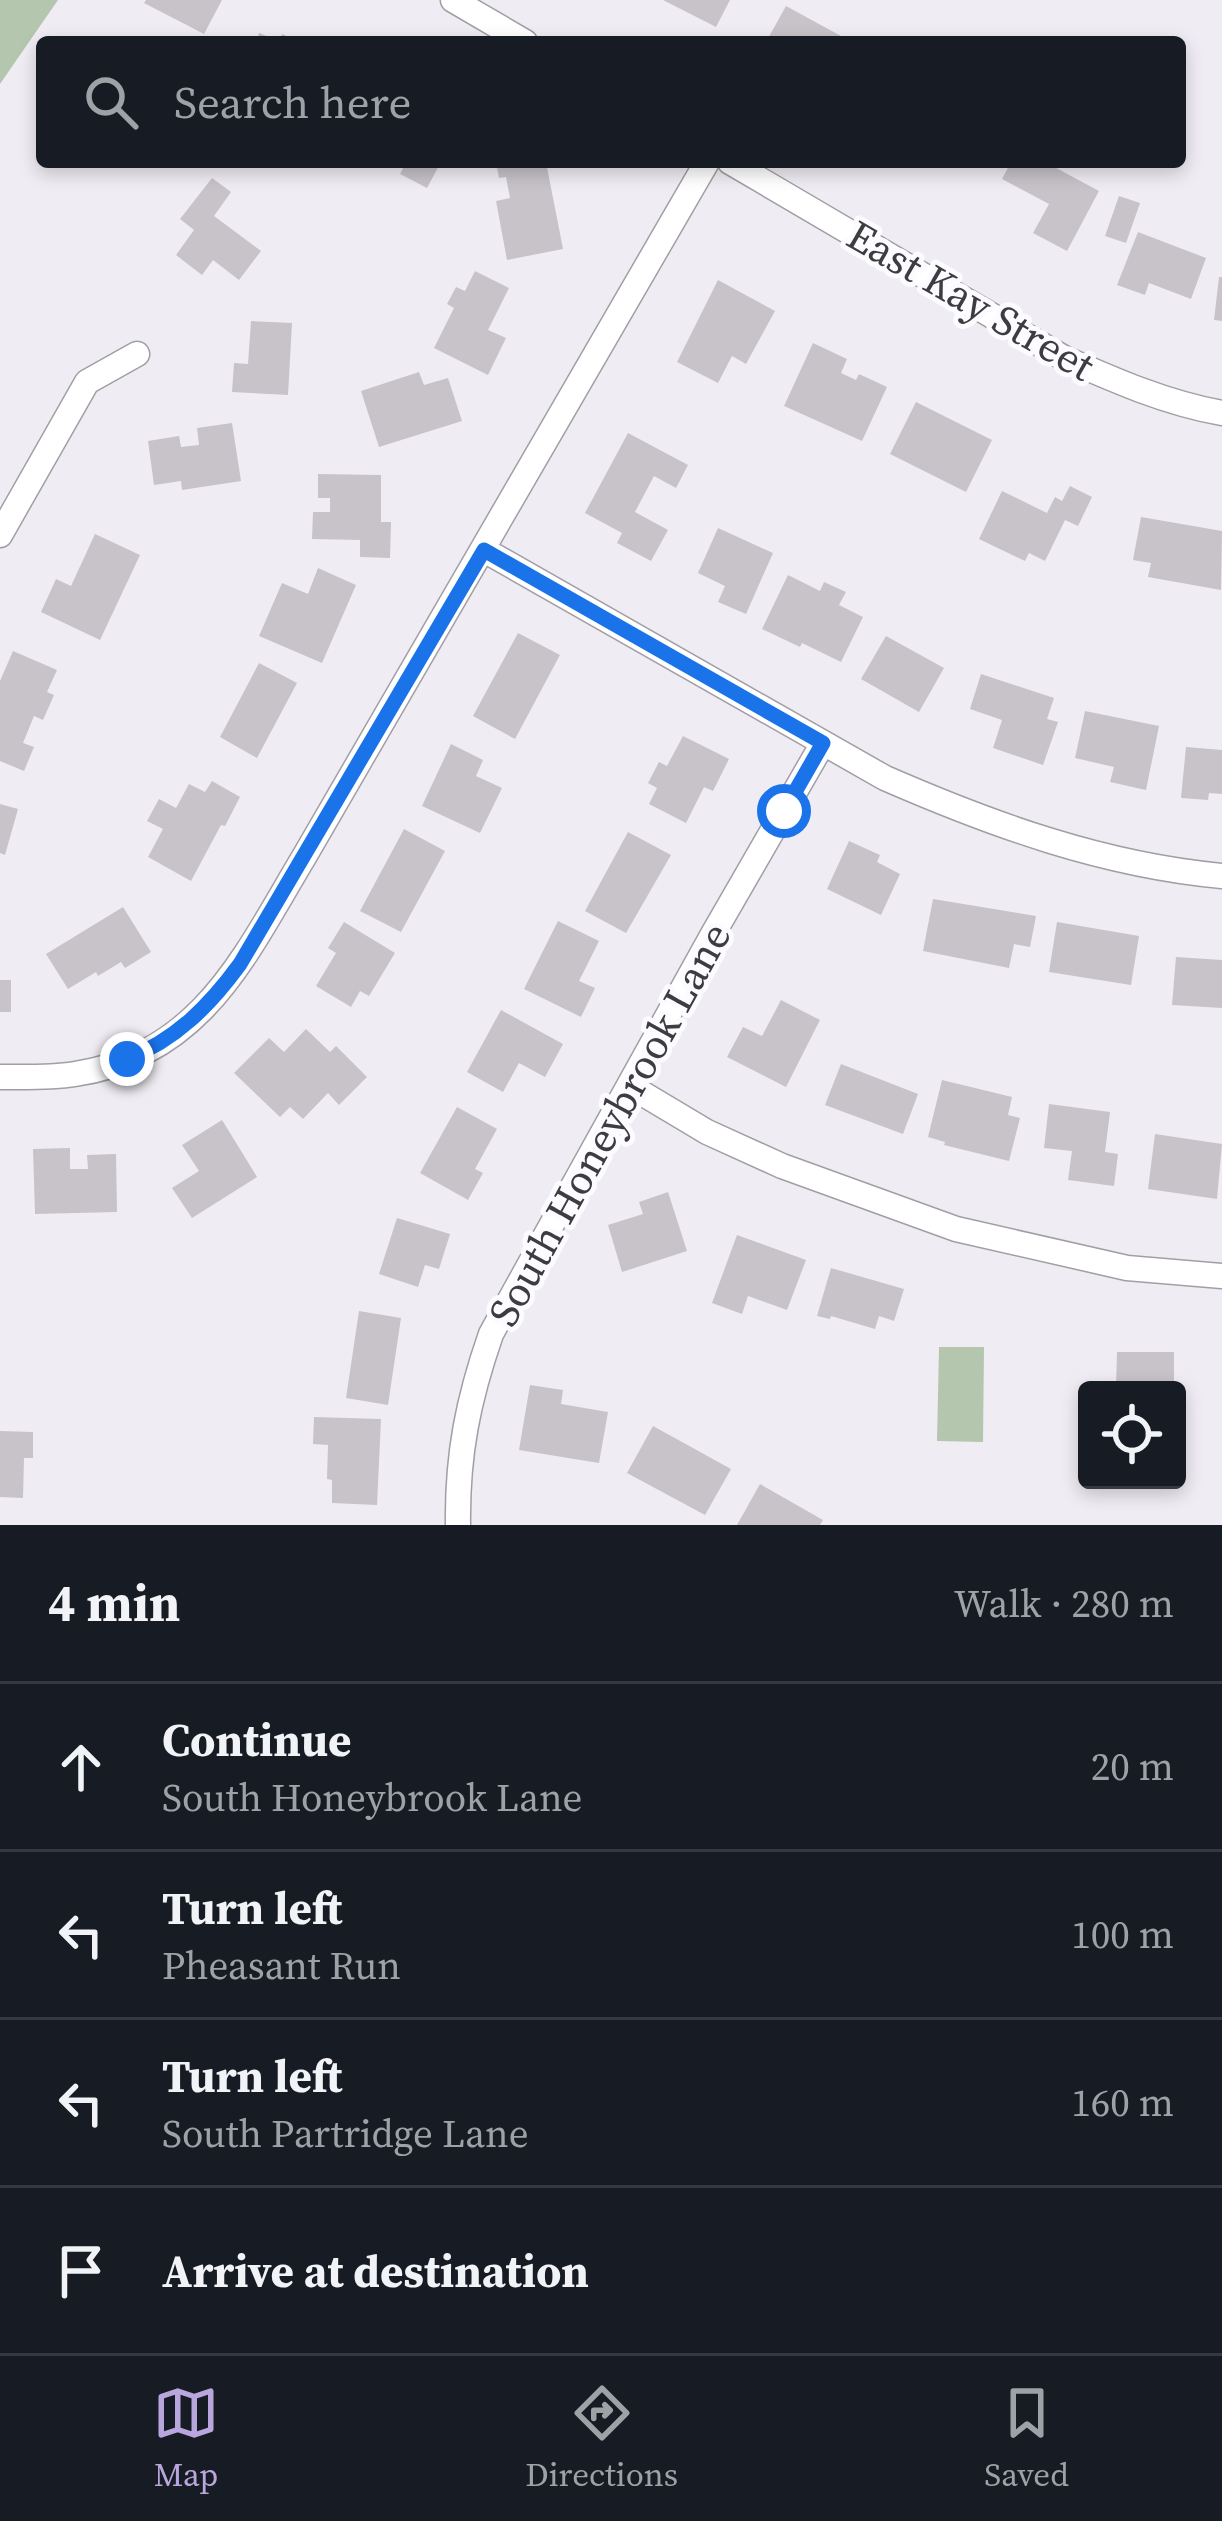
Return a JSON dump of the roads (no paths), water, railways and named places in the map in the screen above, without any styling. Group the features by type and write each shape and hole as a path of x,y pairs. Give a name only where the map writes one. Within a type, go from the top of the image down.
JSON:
{"street":[{"path":"453,0 515,36"},
{"path":"0,1077 75,1074 127,1059 165,1040 218,995 484,550 704,168"},
{"name":"East Kay Street","path":"740,168 1064,358 1132,388 1222,413"},
{"path":"0,535 87,382 136,354"},
{"path":"484,550 885,778 1012,830 1114,860 1222,876"},
{"name":"South Honeybrook Lane","path":"458,1525 463,1433 491,1334 823,743"},
{"path":"630,1086 707,1132 782,1166 956,1229 1127,1268 1222,1276"}]}
